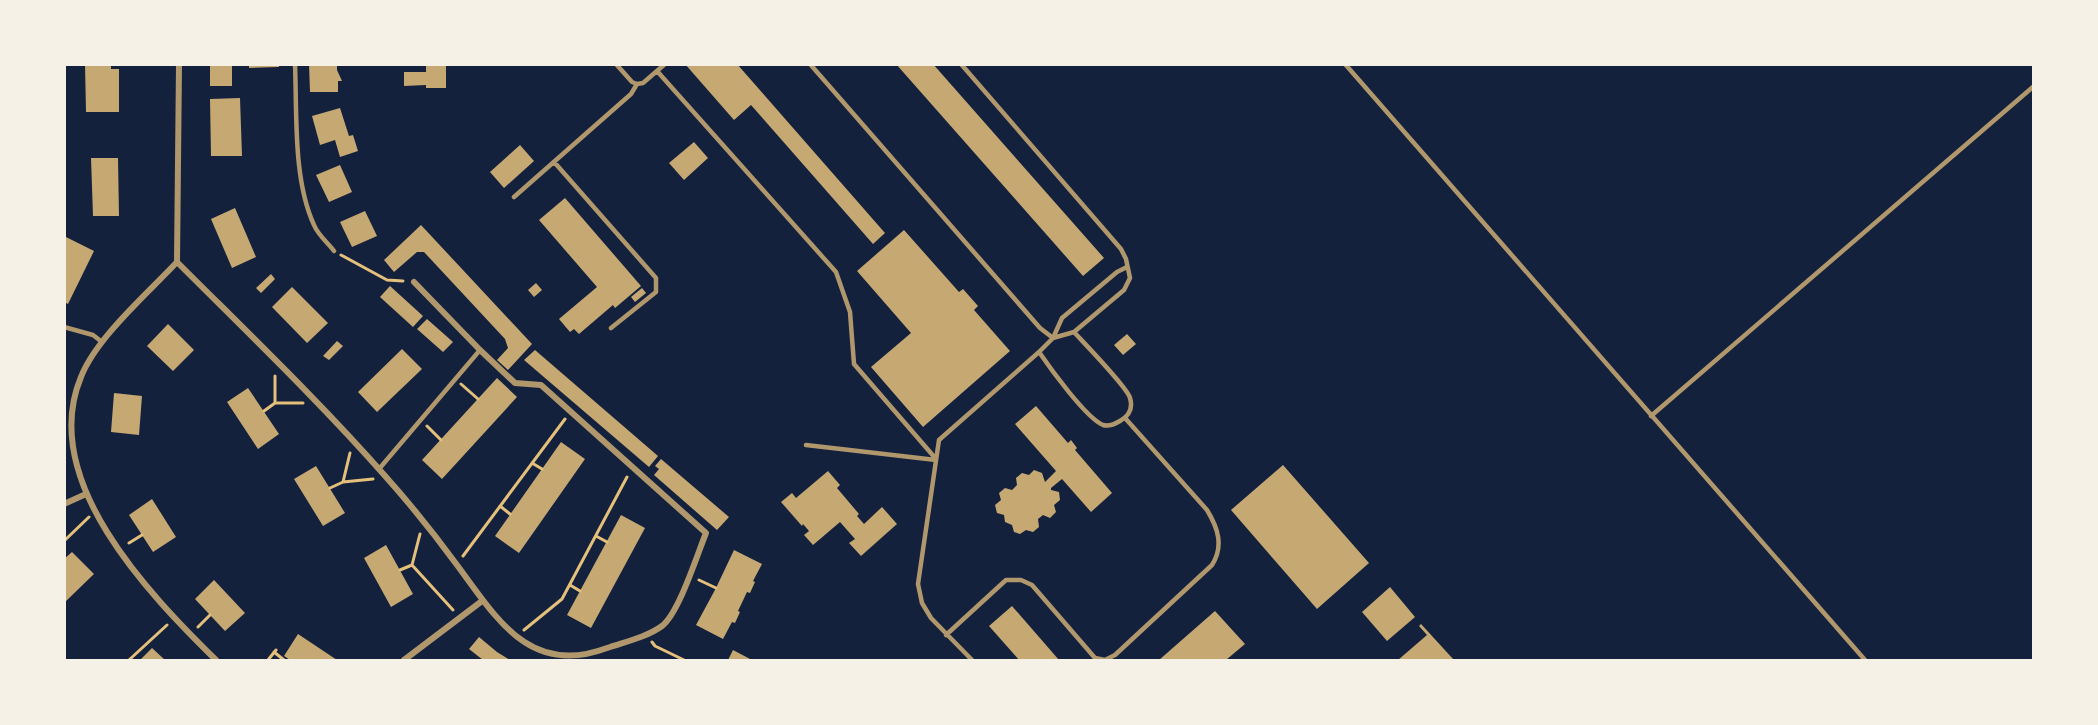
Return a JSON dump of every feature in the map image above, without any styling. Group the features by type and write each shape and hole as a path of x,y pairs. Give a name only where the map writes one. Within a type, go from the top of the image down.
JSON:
{"street":[{"path":"179,64 177,262 102,342 81,375 72,405 71,438 76,469 95,511 145,585 216,660"},
{"path":"177,262 353,440 423,521 498,621 515,637 534,649 553,655 576,656 596,652 661,627 672,616 706,533 541,385 515,383 414,282"},
{"path":"64,504 86,494"},
{"path":"404,660 482,601"}],"lane":[{"path":"295,64 300,177 315,228 334,251"},
{"path":"616,64 632,82 637,84 643,83 665,64"},
{"path":"810,64 1040,328 1053,338"},
{"path":"961,64 1121,249 1126,259 1130,278 1124,290 1074,332 1053,338"},
{"path":"1345,64 1865,660"},
{"path":"657,71 836,272 850,312 854,364 936,460"},
{"path":"514,197 631,94 637,84"},
{"path":"1651,416 2034,86"},
{"path":"555,163 656,278 656,292 611,328"},
{"path":"972,660 931,618 922,603 918,584 939,440 1039,352 1053,338 1062,318 1117,272 1127,267"},
{"path":"64,327 93,335 102,342"},
{"path":"1039,352 1087,411 1103,425 1112,425 1125,418 1131,409 1130,396 1074,332"},
{"path":"379,469 480,350"},
{"path":"946,634 1006,580 1021,580 1032,585 1095,658 1105,660 1115,655 1212,565 1218,556 1219,541 1215,523 1207,510 1125,418"},
{"path":"807,445 936,460"}],"path":[{"path":"334,251 387,280 414,282"},
{"path":"275,403 276,361"},
{"path":"455,379 478,399"},
{"path":"264,411 275,403 319,404"},
{"path":"457,565 570,412"},
{"path":"420,420 441,440"},
{"path":"343,482 353,440"},
{"path":"532,463 542,469"},
{"path":"515,637 562,599 632,467"},
{"path":"330,488 343,482 387,478"},
{"path":"500,506 510,514"},
{"path":"64,541 95,511"},
{"path":"412,565 423,521"},
{"path":"120,549 142,535"},
{"path":"596,536 607,542"},
{"path":"400,570 412,565"},
{"path":"412,565 460,619"},
{"path":"688,575 717,588"},
{"path":"570,585 580,591"},
{"path":"190,634 210,615"},
{"path":"129,660 174,618"},
{"path":"647,633 655,646 684,660"},
{"path":"268,660 275,651 284,660"}],"building":[{"path":"85,64 111,64 111,69 119,69 119,112 86,112"},
{"path":"210,64 232,64 232,86 210,86"},
{"path":"249,64 279,64 279,67 249,68"},
{"path":"309,64 337,64 342,81 338,81 338,92 310,92"},
{"path":"426,64 446,64 446,88 426,88 426,85 404,86 404,72 426,72"},
{"path":"685,64 737,64 885,233 873,244 751,105 734,120"},
{"path":"896,64 933,64 1104,258 1083,276"},
{"path":"240,98 242,156 211,156 210,99"},
{"path":"340,108 349,136 353,135 358,151 340,157 335,140 320,145 312,116"},
{"path":"694,142 708,158 684,180 669,163"},
{"path":"520,145 534,161 504,188 490,172"},
{"path":"91,158 118,158 119,216 93,216"},
{"path":"340,165 352,192 329,202 316,175"},
{"path":"565,198 641,286 615,308 613,305 579,334 574,329 570,332 559,319 597,287 539,220"},
{"path":"235,208 256,257 232,268 211,219"},
{"path":"365,211 377,236 352,247 340,222"},
{"path":"421,225 532,344 508,370 497,360 508,348 505,339 424,252 417,252 394,272 384,260"},
{"path":"904,230 959,292 963,289 978,306 974,310 1010,351 923,427 871,367 911,333 857,271"},
{"path":"66,237 94,251 68,304 64,302"},
{"path":"271,274 275,279 261,293 256,288"},
{"path":"536,283 542,290 534,297 528,290"},
{"path":"390,286 423,316 413,327 380,297"},
{"path":"292,287 328,323 307,343 272,307"},
{"path":"642,288 646,293 635,302 631,297"},
{"path":"427,319 453,342 443,352 417,329"},
{"path":"168,324 194,350 173,371 147,346"},
{"path":"1127,334 1136,344 1123,355 1114,345"},
{"path":"337,341 343,346 329,360 323,356"},
{"path":"402,349 422,369 377,412 358,392"},
{"path":"535,350 658,456 649,467 524,360"},
{"path":"497,378 517,397 442,479 422,460"},
{"path":"248,388 279,434 258,449 227,402"},
{"path":"114,393 142,396 139,435 111,432"},
{"path":"1036,406 1068,443 1071,440 1077,448 1075,450 1112,493 1091,512 1062,479 1051,488 1059,492 1060,500 1054,505 1056,512 1050,518 1043,515 1038,519 1039,527 1033,532 1026,530 1020,534 1014,532 1012,525 1005,522 1004,515 997,513 995,505 1001,500 999,493 1005,488 1012,490 1017,485 1016,478 1022,473 1029,475 1034,470 1042,473 1045,482 1056,471 1015,424"},
{"path":"561,442 585,459 519,553 495,536"},
{"path":"661,459 729,517 717,530 654,475 659,469 655,466"},
{"path":"1283,465 1369,563 1317,609 1231,510"},
{"path":"316,466 345,513 323,526 294,479"},
{"path":"828,471 840,485 837,488 859,514 857,516 864,524 882,507 897,524 861,556 849,543 855,539 840,522 813,545 804,535 809,531 781,502 792,493 796,498"},
{"path":"152,499 176,537 153,552 129,515"},
{"path":"621,515 645,528 591,628 567,615"},
{"path":"386,545 413,594 391,607 364,558"},
{"path":"734,550 762,564 753,581 755,582 750,593 747,592 738,611 740,612 735,623 732,622 723,639 696,625"},
{"path":"72,552 94,574 64,603 64,559"},
{"path":"214,580 245,613 225,631 195,599"},
{"path":"1390,587 1415,617 1387,641 1362,612"},
{"path":"1012,606 1059,660 1019,660 989,626"},
{"path":"1215,611 1245,644 1226,660 1159,660"},
{"path":"1421,624 1454,660 1398,660 1427,635 1419,626"},
{"path":"298,634 337,660 290,660 284,656"},
{"path":"479,637 510,660 483,660 469,649"},
{"path":"152,648 165,660 140,660"},
{"path":"733,650 752,660 728,660"}]}
